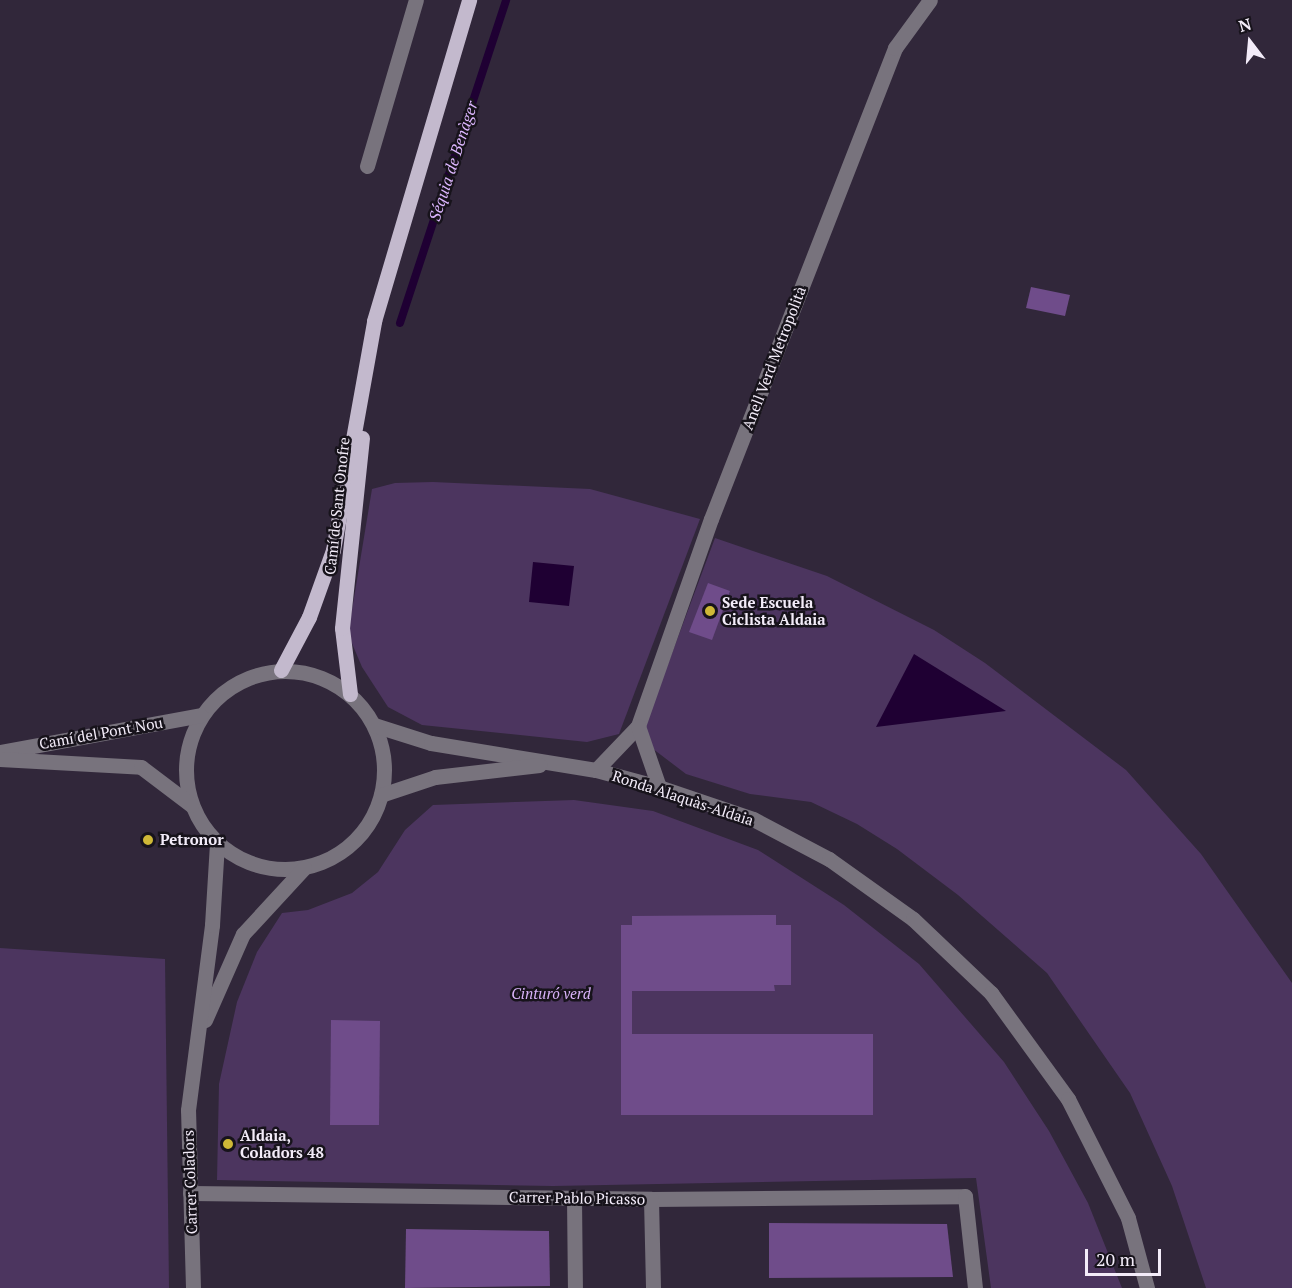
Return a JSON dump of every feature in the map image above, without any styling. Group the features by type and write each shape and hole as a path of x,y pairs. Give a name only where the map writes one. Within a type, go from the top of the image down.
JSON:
{"main road":[{"name":"Camí de Sant Onofre","path":"280,670 309,617 333,550 374,321 469,0"},
{"name":"Camí de Sant Onofre","path":"350,694 342,628 374,321"}],"street":[{"path":"367,166 416,0"},
{"name":"Anell Verd Metropolità","path":"596,770 638,726 711,519 895,48 930,0"},
{"path":"280,670 306,672 350,694 374,725 384,771 381,795 370,820 353,842 330,858 304,868 273,869 243,861 218,844 191,805 185,774 188,743 201,715 223,692 241,681 280,670"},
{"name":"Camí del Pont Nou","path":"0,752 201,715"},
{"name":"Ronda Alaquàs-Aldaia","path":"374,725 431,743 596,770 659,787 753,819 829,859 913,919 991,993 1068,1099 1128,1218 1147,1288"},
{"path":"638,726 659,787"},
{"name":"Camí del Pont Nou","path":"0,759 141,767 191,805"},
{"name":"Ronda Alaquàs-Aldaia","path":"381,795 435,777 558,763"},
{"path":"198,1034 218,844"},
{"path":"198,1034 243,934 304,868"},
{"name":"Carrer Coladors","path":"193,1288 188,1110 198,1034"},
{"name":"Carrer Pablo Picasso","path":"190,1193 651,1199 964,1196 975,1288"},
{"path":"574,1198 574,1288"},
{"path":"651,1199 653,1288"}],"green space":[{"path":"433,482 590,489 700,519 619,734 587,742 422,725 388,707 362,667 348,634 372,489 395,483"},
{"path":"715,538 827,576 934,630 985,663 1126,770 1201,854 1292,983 1292,1288 1206,1288 1172,1186 1130,1093 1047,973 958,895 897,849 857,824 811,802 750,794 686,774 640,739"},
{"name":"Cinturó verd","path":"574,800 653,811 758,850 844,905 919,964 1004,1062 1049,1131 1088,1203 1122,1288 991,1288 976,1178 553,1186 217,1180 219,1084 237,1002 257,952 282,913 308,910 352,893 378,872 405,830 433,805"},
{"path":"0,948 165,959 169,1288 0,1288"}],"shaded area":[{"path":"533,562 574,566 569,606 529,602"},
{"path":"914,654 1006,711 876,727"}],"building":[{"path":"1031,287 1070,295 1065,316 1026,308"},
{"name":"Sede Escuela Ciclista Aldaia","path":"708,583 730,591 712,640 689,632"},
{"path":"776,915 776,925 791,925 791,985 774,985 775,991 632,991 632,1034 873,1034 873,1115 621,1115 621,925 632,925 632,916"},
{"path":"331,1020 380,1021 379,1125 330,1125"},
{"path":"769,1223 947,1224 953,1277 769,1278"},
{"path":"406,1229 549,1231 550,1286 405,1288"}],"waterway":[{"name":"Séquia de Benàger","path":"400,323 506,0"}],"place":[{"name":"Sede Escuela Ciclista Aldaia","path":"710,611"},
{"name":"Petronor","path":"148,840"},
{"name":"Aldaia, Coladors 48","path":"228,1144"}]}
